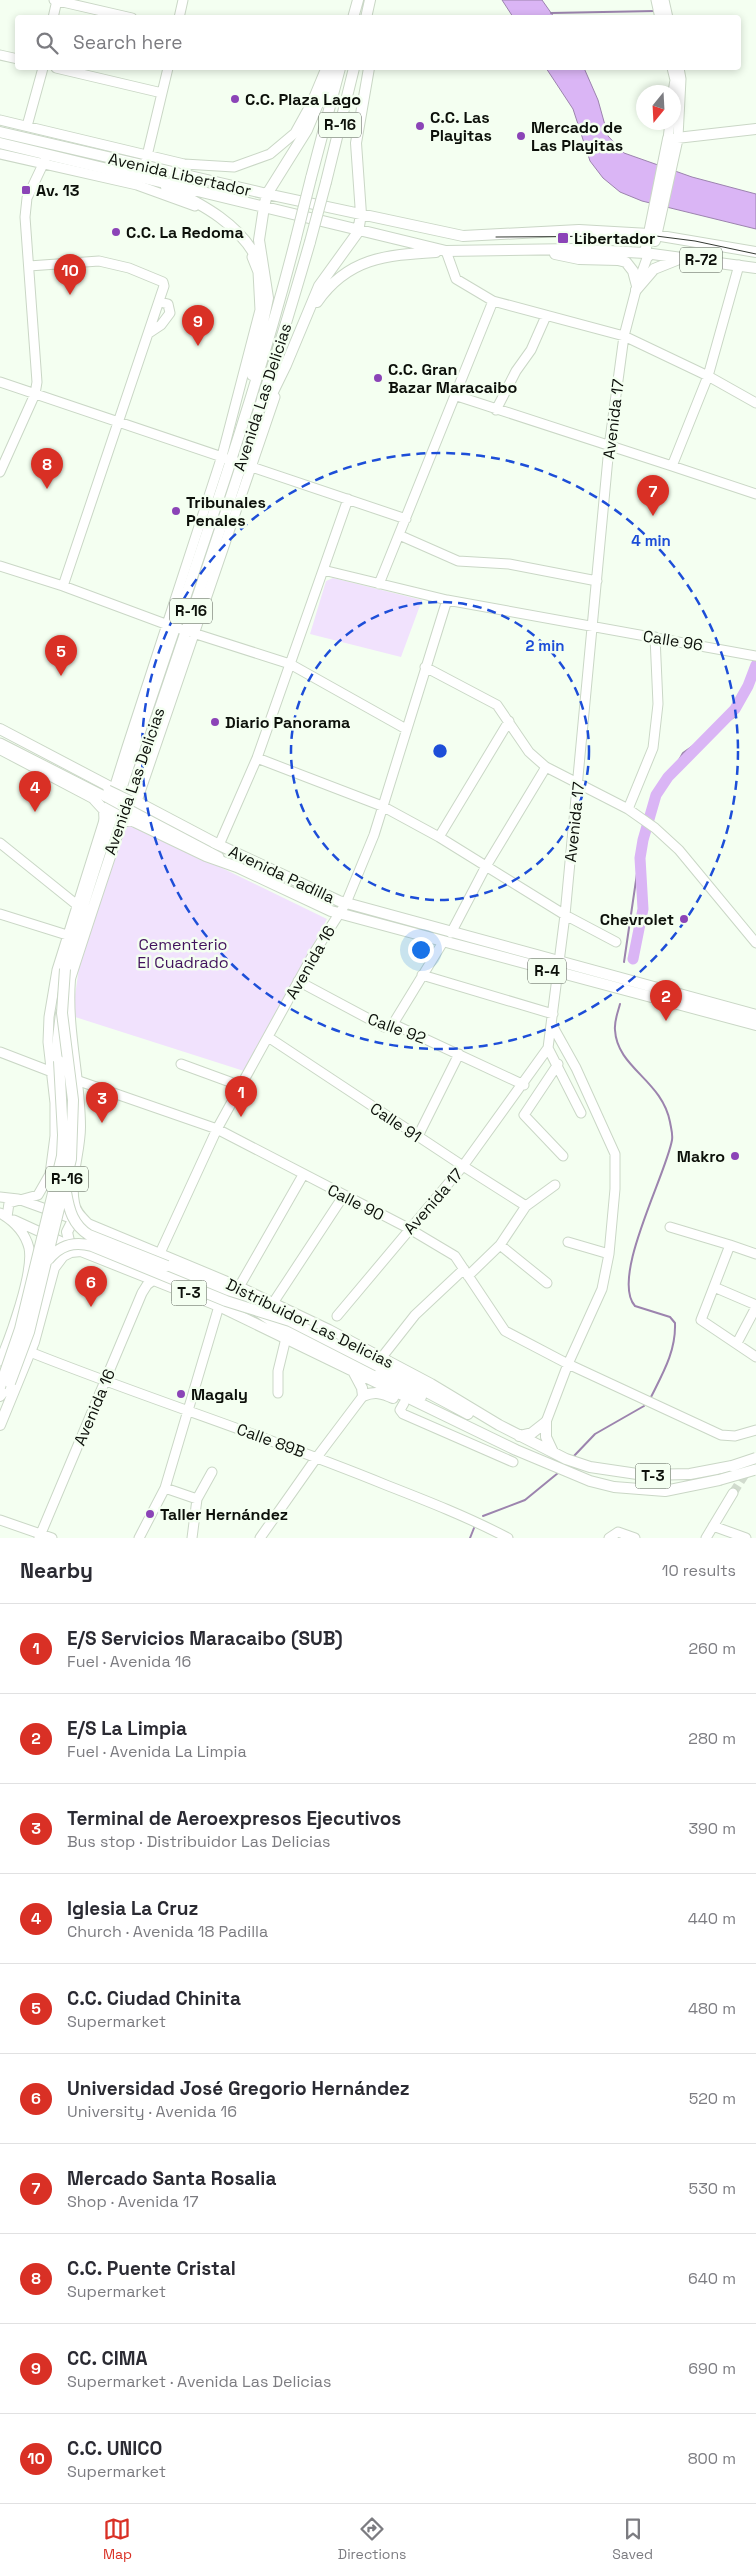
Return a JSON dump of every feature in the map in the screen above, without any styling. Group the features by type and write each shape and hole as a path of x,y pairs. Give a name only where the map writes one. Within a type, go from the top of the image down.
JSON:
{"main road":[{"path":"354,15 357,0"},
{"path":"367,15 371,0"},
{"path":"371,0 371,15"},
{"path":"245,436 268,298 260,240 267,194 307,130 332,70"},
{"name":"Avenida Las Delicias","path":"245,436 339,70"},
{"name":"Avenida Las Delicias","path":"65,1186 71,1159 73,1100 62,1017 65,969 104,839 125,795 189,631 237,461 310,242 354,70"},
{"path":"245,436 286,365 319,286 356,231 361,214 356,143 368,70"},
{"path":"673,138 756,129"},
{"name":"Avenida Libertador","path":"0,132 146,160 267,194 361,214"},
{"path":"671,158 699,135"},
{"name":"Avenida 17","path":"648,255 671,158 673,138"},
{"name":"Avenida Libertador","path":"0,143 46,159 142,176 356,231"},
{"path":"142,176 202,206 228,224 251,246 263,272"},
{"name":"R-72","path":"361,214 464,236 579,230 652,235 756,252"},
{"name":"R-72","path":"356,231 446,251 574,249 690,258 756,268"},
{"path":"306,317 330,284 348,270 371,260 403,254 446,251"},
{"path":"539,251 579,259 626,262 633,271 636,289"},
{"path":"636,289 660,265 676,259 690,258"},
{"name":"Avenida Las Delicias","path":"70,979 120,823 125,795 171,626 237,461"},
{"name":"Avenida Padilla","path":"0,728 219,845 346,903"},
{"path":"0,749 93,798 100,804 105,817 104,839"},
{"path":"105,817 125,795"},
{"name":"Avenida Padilla","path":"120,823 130,820 135,822 206,856 237,867 338,913"},
{"name":"R-4","path":"346,903 558,962 756,1014"},
{"name":"R-4","path":"338,913 756,1026"},
{"name":"R-16","path":"5,1385 28,1300 62,1156 63,1119 58,1030 70,979"},
{"name":"R-16","path":"70,979 68,1009 80,1130 72,1188 74,1204 78,1214 88,1224"},
{"path":"65,1186 68,1207 80,1230 230,1294 287,1331 433,1403 476,1431"},
{"name":"R-16","path":"0,1396 29,1332 65,1186"},
{"path":"81,1251 69,1241 67,1232 74,1222 88,1224"},
{"name":"Distribuidor Las Delicias","path":"88,1224 273,1303 535,1444"},
{"path":"48,1260 64,1245 84,1244 92,1246 226,1301 290,1322 380,1362 498,1431 535,1444"},
{"path":"0,1426 30,1352 56,1263 71,1252 81,1251"},
{"name":"Distribuidor Las Delicias","path":"81,1251 219,1306 476,1431"},
{"path":"353,1371 362,1388 363,1396 371,1393 382,1393 476,1431"},
{"path":"519,1436 532,1433 546,1422"},
{"path":"546,1422 546,1437 553,1452"},
{"name":"T-3","path":"476,1431 590,1481 640,1490 687,1488 755,1469"},
{"name":"T-3","path":"535,1444 570,1460 608,1471 652,1476 690,1474 732,1466 756,1458"}],"street":[{"path":"54,15 56,0 119,15"},
{"path":"180,15 183,0"},
{"path":"349,15 357,0"},
{"path":"660,0 660,15"},
{"path":"660,0 667,15"},
{"path":"0,55 15,58"},
{"path":"28,126 42,70"},
{"path":"64,70 162,93"},
{"path":"146,160 168,70"},
{"path":"0,120 28,126 146,160 211,167 234,167 254,162 270,154 295,134 325,70"},
{"name":"Avenida 17","path":"673,70 678,79 676,85"},
{"name":"Avenida 17","path":"673,138 679,70"},
{"name":"Avenida 17","path":"672,130 673,138"},
{"name":"Avenida Las Delicias","path":"0,154 46,159 137,185 201,208 241,240 258,272 260,310 237,461"},
{"path":"0,472 34,394 37,382 25,217 26,198 46,159"},
{"path":"446,251 456,279 493,302 624,336 708,376 756,403"},
{"name":"Avenida 17","path":"337,1316 408,1228 463,1166 524,1085 548,1048 552,1025 556,973 565,915 590,627 609,447 624,336 636,289 648,255"},
{"path":"29,266 99,260 128,268 163,282 164,288 63,586"},
{"path":"672,466 708,376 739,265"},
{"path":"149,333 167,319 171,308 168,304 160,302"},
{"path":"380,584 457,396 493,302"},
{"path":"156,312 163,319 167,319"},
{"path":"496,410 516,370 531,350 546,316"},
{"name":"Avenida Las Delicias","path":"237,461 286,365"},
{"path":"0,382 406,519"},
{"path":"457,396 756,494"},
{"path":"0,733 33,754 193,839 219,845 257,758 348,499"},
{"path":"399,535 458,561 509,564 596,581"},
{"path":"0,566 63,586 171,626 290,664 406,729"},
{"name":"Calle 96","path":"323,570 447,600 754,655"},
{"name":"Avenida 16","path":"160,1254 217,1129 298,981 338,913 346,903 374,835 447,600"},
{"path":"628,809 653,748 658,704 655,637"},
{"path":"425,667 497,705 528,752 546,768 578,782 628,809 655,828 679,850 756,943"},
{"path":"439,837 509,721"},
{"path":"0,743 33,754"},
{"path":"257,758 382,806 439,837 485,868 565,915 616,942"},
{"path":"451,932 485,868 546,768"},
{"name":"Avenida Las Delicias","path":"67,935 105,817"},
{"name":"R-4","path":"193,839 237,867"},
{"path":"0,843 77,906"},
{"path":"0,914 67,935"},
{"name":"R-16","path":"18,1199 38,1194 50,1174 55,1136 56,1103 48,1042 49,1017 57,970 67,935"},
{"path":"393,1024 443,942"},
{"path":"422,975 553,1014"},
{"name":"Calle 92","path":"298,981 384,1027 393,1024 524,1085"},
{"path":"546,1422 568,1364 602,1290 609,1254 615,1189 615,1154 576,1068 552,1025"},
{"name":"Calle 91","path":"268,1037 526,1206"},
{"path":"548,1048 558,1064 581,1113"},
{"path":"0,1052 52,1072"},
{"path":"418,1136 459,1054"},
{"path":"180,1064 241,1086"},
{"path":"558,1064 524,1115 563,1156"},
{"name":"Calle 90","path":"76,1080 217,1129 408,1228 455,1256 505,1331 568,1364 721,1434 735,1436 756,1430"},
{"path":"239,1287 303,1175"},
{"path":"380,1362 415,1315 500,1245 526,1206 555,1185"},
{"path":"273,1303 344,1195"},
{"path":"0,1197 18,1199 88,1224"},
{"path":"4,1215 9,1203 18,1199"},
{"path":"4,1215 81,1251"},
{"path":"0,1361 3,1346 22,1298 30,1256 24,1233 4,1215"},
{"path":"670,1227 756,1254"},
{"path":"568,1242 609,1254"},
{"path":"500,1245 547,1283"},
{"path":"730,1245 701,1320 756,1357"},
{"name":"Avenida 16","path":"40,1536 142,1293 155,1279"},
{"path":"714,1287 756,1306 737,1343"},
{"path":"139,1538 165,1488 219,1306"},
{"path":"278,1393 278,1371 286,1338"},
{"name":"Calle 89B","path":"30,1352 104,1381 317,1456 478,1522 508,1538"},
{"path":"260,1538 317,1456 363,1396"},
{"path":"404,1403 400,1410 403,1414 513,1462"},
{"path":"192,1538 197,1499 212,1472"},
{"path":"165,1488 197,1499"},
{"path":"706,1538 733,1493"},
{"path":"0,1520 40,1536 52,1538"},
{"path":"713,1526 746,1538"},
{"path":"609,1538 618,1532 635,1538"}],"green space":[{"path":"333,578 422,600 401,657 310,634 326,581"},
{"name":"Cementerio El Cuadrado","path":"125,821 327,919 244,1071 72,1016 79,968"}],"shaded area":[{"path":"502,0 542,0 553,15 512,15"},
{"path":"547,70 585,70 598,100 608,136 624,153 692,177 756,194 756,229 642,201 620,192 603,178 590,161 573,109"}],"waterway":[{"path":"551,13 655,11"},
{"path":"646,819 683,753 734,717 756,663"},
{"path":"633,959 643,909 640,858 643,840 656,795 668,777 735,709 748,686 756,665"},
{"path":"624,962 644,826"},
{"path":"620,1004 615,1027 618,1043 631,1065 658,1095 670,1122 672,1136 668,1156 642,1226 629,1273 629,1292 635,1306 670,1317 675,1323 671,1352 651,1397"},
{"path":"573,1457 595,1434 644,1406"},
{"path":"483,1516 525,1500 558,1473"},
{"path":"470,1538 474,1528"}],"tunnel":[{"path":"733,1493 749,1468"}],"tram line":[{"path":"496,237 656,236 695,241 756,254"}],"place":[{"name":"C.C. Plaza Lago","path":"235,99"},
{"name":"C.C. Las Playitas","path":"420,126"},
{"name":"Mercado de Las Playitas","path":"521,136"},
{"name":"Av. 13","path":"26,190"},
{"name":"C.C. La Redoma","path":"116,232"},
{"name":"Libertador","path":"563,238"},
{"name":"C.C. UNICO","path":"70,295"},
{"name":"CC. CIMA","path":"198,346"},
{"name":"C.C. Gran Bazar Maracaibo","path":"378,378"},
{"name":"C.C. Puente Cristal","path":"47,489"},
{"name":"Tribunales Penales","path":"176,511"},
{"name":"Mercado Santa Rosalia","path":"653,516"},
{"name":"C.C. Ciudad Chinita","path":"61,676"},
{"name":"Diario Panorama","path":"215,722"},
{"name":"Iglesia La Cruz","path":"35,812"},
{"name":"Chevrolet","path":"684,919"},
{"name":"E/S La Limpia","path":"666,1021"},
{"name":"E/S Servicios Maracaibo (SUB)","path":"241,1117"},
{"name":"Terminal de Aeroexpresos Ejecutivos","path":"102,1123"},
{"name":"Makro","path":"735,1156"},
{"name":"Universidad José Gregorio Hernández","path":"91,1307"},
{"name":"Magaly","path":"181,1394"},
{"name":"Taller Hernández","path":"150,1514"}]}
